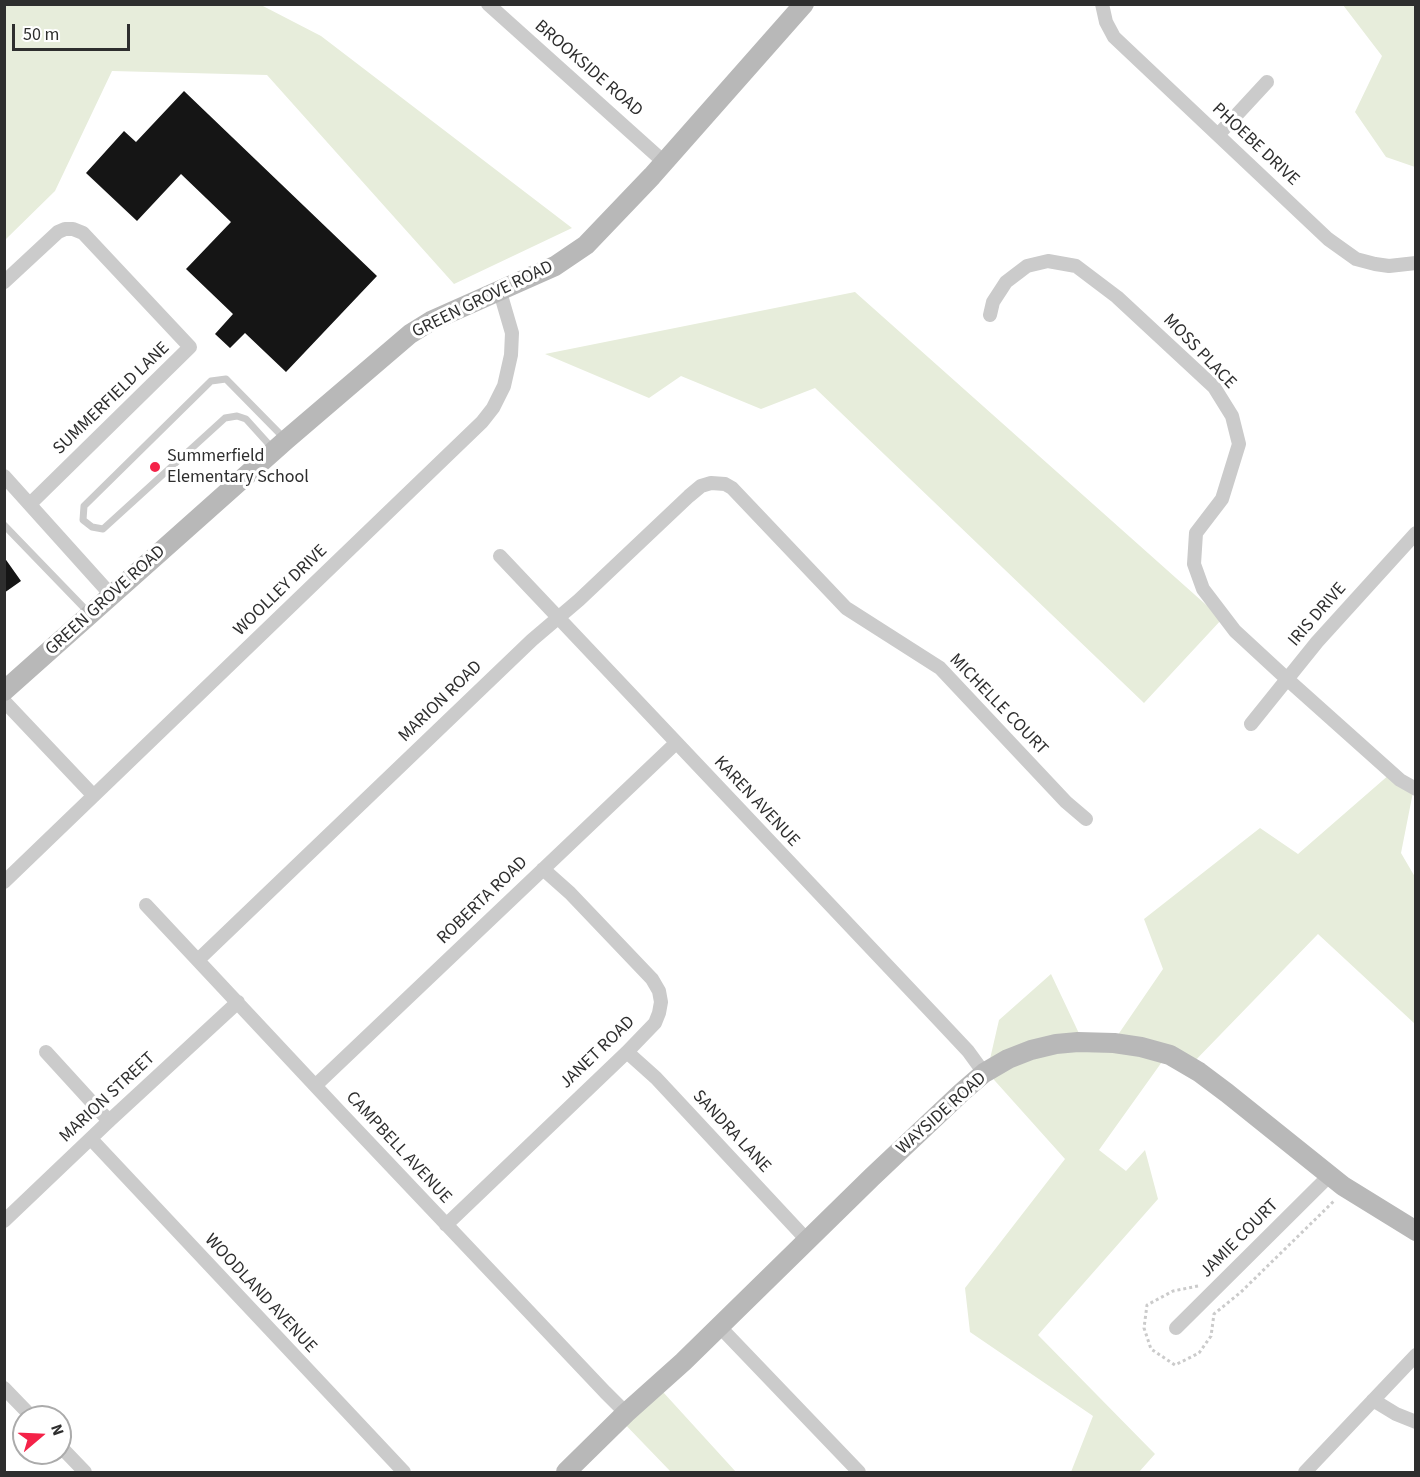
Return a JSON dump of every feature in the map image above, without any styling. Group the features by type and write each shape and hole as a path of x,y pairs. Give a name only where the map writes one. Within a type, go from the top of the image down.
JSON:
{"street":[{"name":"BROOKSIDE ROAD","path":"488,4 664,162"},
{"name":"GREEN GROVE ROAD","path":"4,692 280,445 410,334 431,321 555,266 586,245 664,162 804,4"},
{"name":"PHOEBE DRIVE","path":"1102,4 1114,38 1329,239 1356,259 1389,266 1416,263"},
{"path":"1218,135 1267,82"},
{"name":"SUMMERFIELD LANE","path":"4,282 58,232 73,229 83,233 190,347 30,504"},
{"name":"MOSS PLACE","path":"990,315 993,302 1006,282 1027,266 1048,261 1076,266 1117,297 1214,387 1232,416 1239,444 1222,499 1196,533 1194,564 1203,589 1235,631 1400,780 1416,789"},
{"name":"WOOLLEY DRIVE","path":"4,882 482,422 493,408 504,386 511,355 512,333 500,292"},
{"path":"4,476 112,596"},
{"name":"MARION ROAD","path":"198,960 524,648 689,496 701,486 718,483"},
{"name":"MICHELLE COURT","path":"718,483 732,488 743,498 846,609 940,668 1066,802 1086,819"},
{"name":"IRIS DRIVE","path":"1251,724 1317,642 1416,533"},
{"name":"KAREN AVENUE","path":"500,556 953,1035 984,1073"},
{"path":"4,700 93,795"},
{"name":"ROBERTA ROAD","path":"316,1085 676,743"},
{"name":"JANET ROAD","path":"446,1224 627,1052 655,1023 659,1013 661,1002 659,991 652,979 570,893 543,869"},
{"name":"CAMPBELL AVENUE","path":"146,905 626,1413"},
{"name":"MARION STREET","path":"4,1221 238,1002"},
{"name":"WAYSIDE ROAD","path":"566,1473 946,1106 984,1073 1023,1053 1056,1044 1078,1042 1114,1043 1170,1055 1199,1072 1329,1176 1416,1231"},
{"path":"46,1052 109,1121"},
{"name":"SANDRA LANE","path":"627,1052 656,1078 807,1239"},
{"name":"WOODLAND AVENUE","path":"91,1139 404,1473"},
{"name":"JAMIE COURT","path":"1176,1328 1329,1176"},
{"path":"719,1326 859,1473"},
{"path":"1305,1473 1416,1355"},
{"path":"4,1388 20,1405"},
{"path":"1373,1400 1396,1414 1416,1422"},
{"path":"72,1459 85,1473"}],"lane":[{"path":"226,380 280,445 246,419 237,416 225,418 103,529 92,527 83,520 84,506 211,381 226,380"},
{"path":"4,525 91,614"}],"green space":[{"path":"5,4 261,5 321,36 572,228 454,284 267,75 112,71 55,191 5,240"},
{"path":"1343,5 1415,5 1415,167 1386,157 1355,112 1382,56"},
{"path":"855,292 1222,619 1144,703 815,388 761,409 681,376 649,398 545,354"},
{"path":"1390,774 1414,787 1401,853 1415,877 1415,1024 1318,934 1188,1068 1164,1059 1099,1150 1126,1171 1145,1150 1158,1199 1038,1335 1155,1454 1139,1472 1071,1472 1093,1416 970,1332 965,1288 1065,1159 987,1072 999,1020 1051,974 1084,1044 1111,1045 1163,969 1144,919 1260,828 1298,854"},
{"path":"653,1381 736,1472 671,1472 617,1416"}],"building":[{"path":"184,91 377,276 286,372 245,333 230,348 215,334 233,314 186,269 231,222 181,174 137,221 86,173 124,131 136,142"},
{"path":"4,557 21,581 4,593"}],"place":[{"name":"Summerfield Elementary School","path":"155,467"}]}
